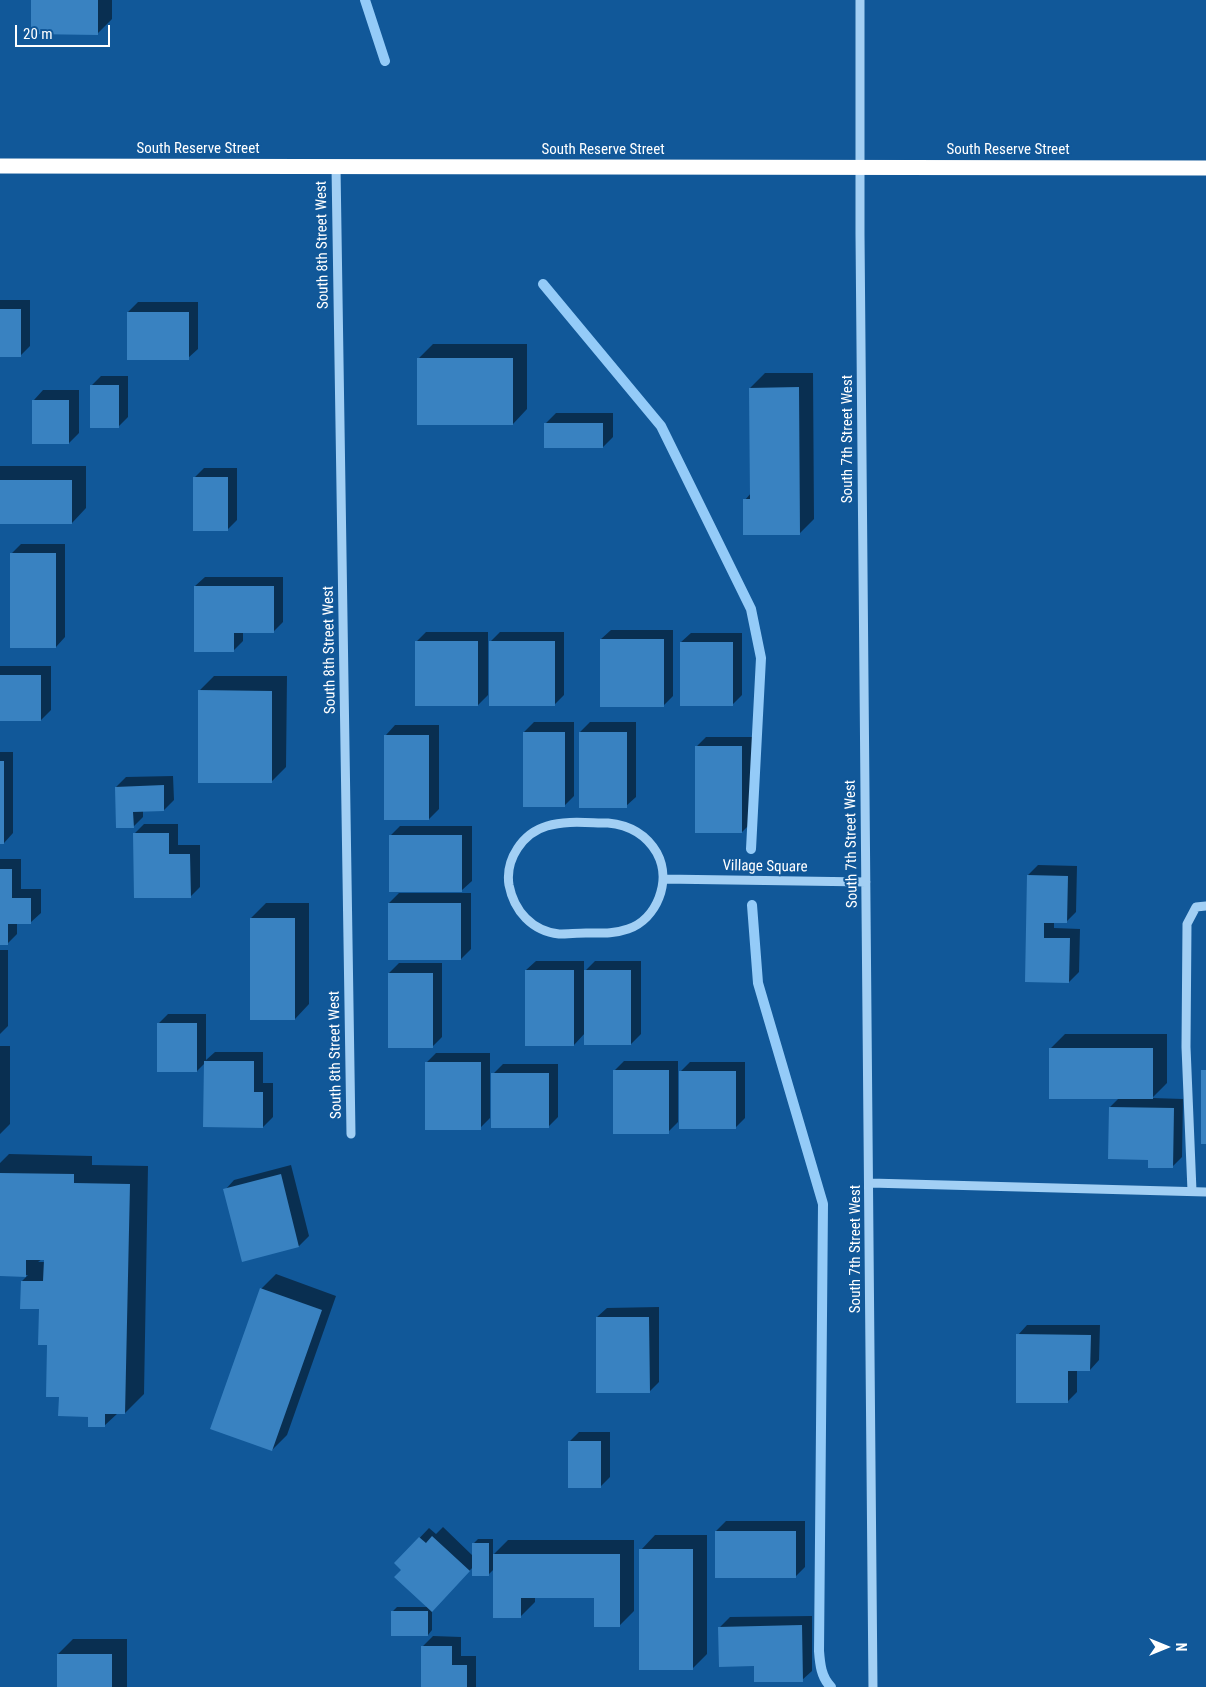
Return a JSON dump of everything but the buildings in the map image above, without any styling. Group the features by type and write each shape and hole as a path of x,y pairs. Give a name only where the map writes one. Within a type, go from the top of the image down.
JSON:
{"highway":[{"name":"South Reserve Street","path":"0,166 1206,168"}],"street":[{"name":"South 7th Street West","path":"860,0 873,1687"},
{"name":"South 8th Street West","path":"336,166 352,1134"},
{"path":"608,823 620,824 636,830 649,841 658,855 663,879 656,905 638,924 628,929 613,932 559,934 541,929 528,921 512,898 508,878 513,856 521,843 533,832 555,825 608,823"},
{"name":"Village Square","path":"663,879 866,882"},
{"path":"1192,1191 1186,1047 1187,924 1196,907 1206,906"},
{"path":"870,1183 1206,1192"}],"waterway":[{"path":"365,0 385,61"},
{"path":"543,284 661,426 751,609 761,658 751,849"},
{"path":"752,905 758,983 823,1204 819,1651 823,1675 831,1687"}]}
